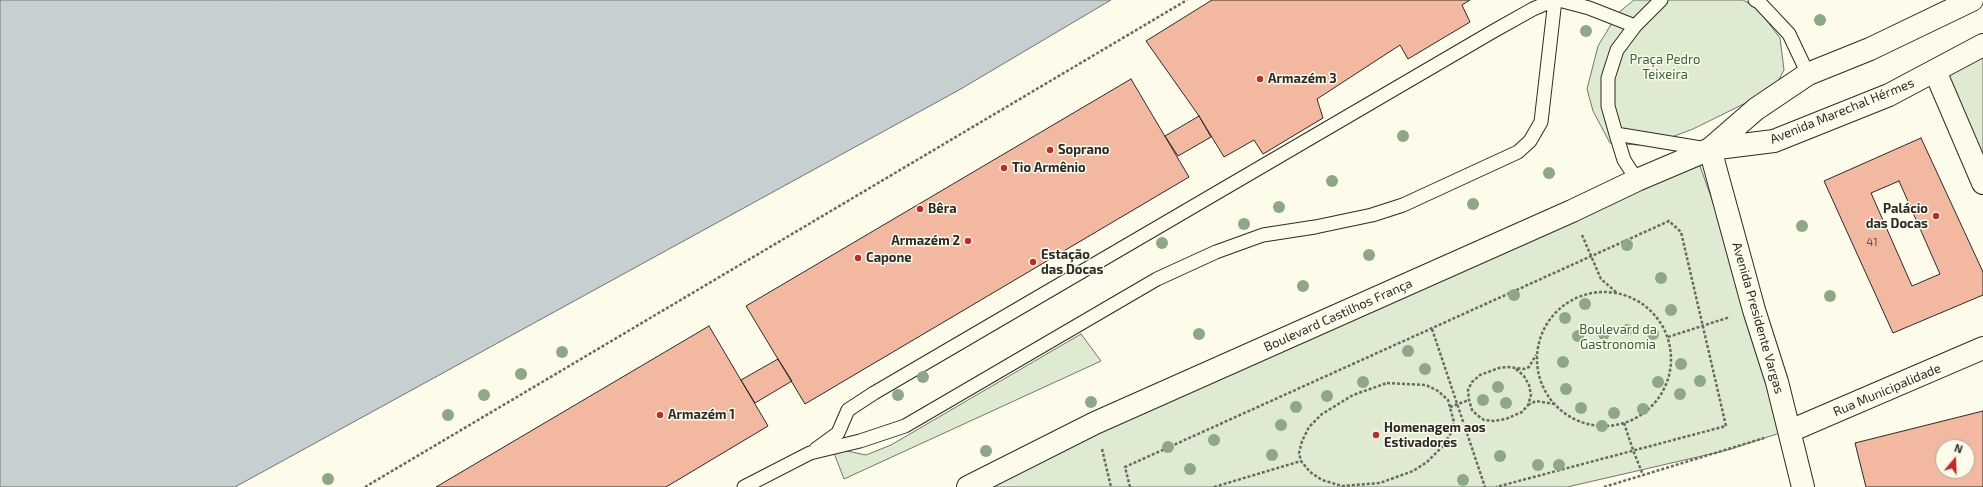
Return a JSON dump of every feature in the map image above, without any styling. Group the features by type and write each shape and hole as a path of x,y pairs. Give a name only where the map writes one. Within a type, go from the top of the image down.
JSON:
{"main road":[{"path":"1710,150 1756,109 1808,74 1870,49 1972,0"},
{"name":"Avenida Marechal Hérmes","path":"1710,150 1774,141 1888,94 1983,45"},
{"path":"1935,71 1983,183"},
{"name":"Boulevard Castilhos França","path":"968,487 1095,423 1572,211 1637,180 1710,150"},
{"name":"Avenida Presidente Vargas","path":"1710,150 1754,310 1790,431 1803,487"},
{"name":"Rua Municipalidade","path":"1790,431 1983,348"}],"lane":[{"path":"744,487 810,453 838,432 848,410 874,393 1492,32 1533,9 1554,0 1541,122 1530,140 1518,152 1403,205 1372,215 1322,226 1263,235 1216,252 1157,279 906,426 860,441 810,453"},
{"path":"1559,0 1589,8 1635,26"},
{"path":"1637,180 1624,160 1608,106 1608,78 1617,50 1635,26 1661,0"},
{"path":"1755,0 1759,2 1789,34 1808,74"},
{"path":"1616,134 1710,150"}],"path":[{"path":"366,487 1187,0"},
{"path":"1572,211 1601,279 1617,294"},
{"path":"1130,487 1125,467 1669,221 1681,232 1726,426 1496,487"},
{"path":"1536,355 1539,377 1548,396 1556,404 1562,412 1581,422 1603,426 1624,423 1644,413 1659,398 1668,379 1672,358 1668,337 1656,316 1639,301 1617,294 1594,292 1572,299 1554,313 1541,333 1536,355 1529,367 1524,369 1508,367 1499,368 1480,375 1472,382 1468,390 1468,400 1472,410 1484,420 1494,421 1506,419 1522,412 1528,405 1536,401 1556,404"},
{"path":"1668,337 1754,310"},
{"path":"1432,329 1485,487"},
{"path":"1516,369 1524,376 1529,385 1531,395 1528,405"},
{"path":"1388,383 1426,385 1438,391 1448,400 1454,422 1451,434 1442,447 1427,462 1399,478 1380,483 1342,486 1322,480 1310,472 1301,461 1300,453 1302,441 1310,427 1322,414 1353,395 1388,383"},
{"path":"1450,407 1468,400"},
{"path":"1095,423 1111,487"},
{"path":"1624,423 1632,450 1643,475"},
{"path":"1604,487 1790,431"},
{"path":"1214,487 1301,461"}],"green space":[{"name":"Praça Pedro Teixeira","path":"1634,0 1743,0 1757,8 1780,38 1784,70 1774,89 1693,129 1669,138 1638,145 1610,143 1593,111 1587,89 1598,46 1618,13"},
{"path":"1983,45 1983,183 1935,71"},
{"name":"Boulevard da Gastronomia","path":"1700,166 1777,382 1783,432 1728,450 1567,487 967,487 1608,195"},
{"path":"1081,334 1101,361 844,479 834,453 842,450 866,455 891,445"}],"shaded area":[{"path":"0,0 1111,0 959,90 235,487 0,487"}],"building":[{"name":"Armazém 3","path":"1212,0 1470,0 1462,5 1470,22 1408,59 1400,45 1317,99 1323,118 1263,154 1254,140 1224,157 1199,116 1146,41"},
{"name":"Armazém 2","path":"1131,79 1189,177 805,404 746,306"},
{"path":"1199,116 1211,137 1178,156 1165,136"},
{"name":"Palácio das Docas","path":"1921,138 1983,272 1983,295 1893,333 1824,181","holes":["1899,181 1940,274 1912,286 1871,193"]},
{"name":"Armazém 1","path":"709,326 768,426 666,487 436,487"},
{"path":"778,359 792,381 755,403 741,380"},
{"path":"1983,411 1983,487 1866,487 1855,443"}],"place":[{"name":"Armazém 3","path":"1260,79"},
{"name":"Soprano","path":"1050,150"},
{"name":"Tio Armênio","path":"1004,168"},
{"name":"Bêra","path":"920,209"},
{"name":"Palácio das Docas","path":"1936,216"},
{"name":"Armazém 2","path":"968,241"},
{"name":"Capone","path":"858,258"},
{"name":"Estação das Docas","path":"1033,262"},
{"name":"Armazém 1","path":"660,415"},
{"name":"Homenagem aos Estivadores","path":"1376,435"}]}
